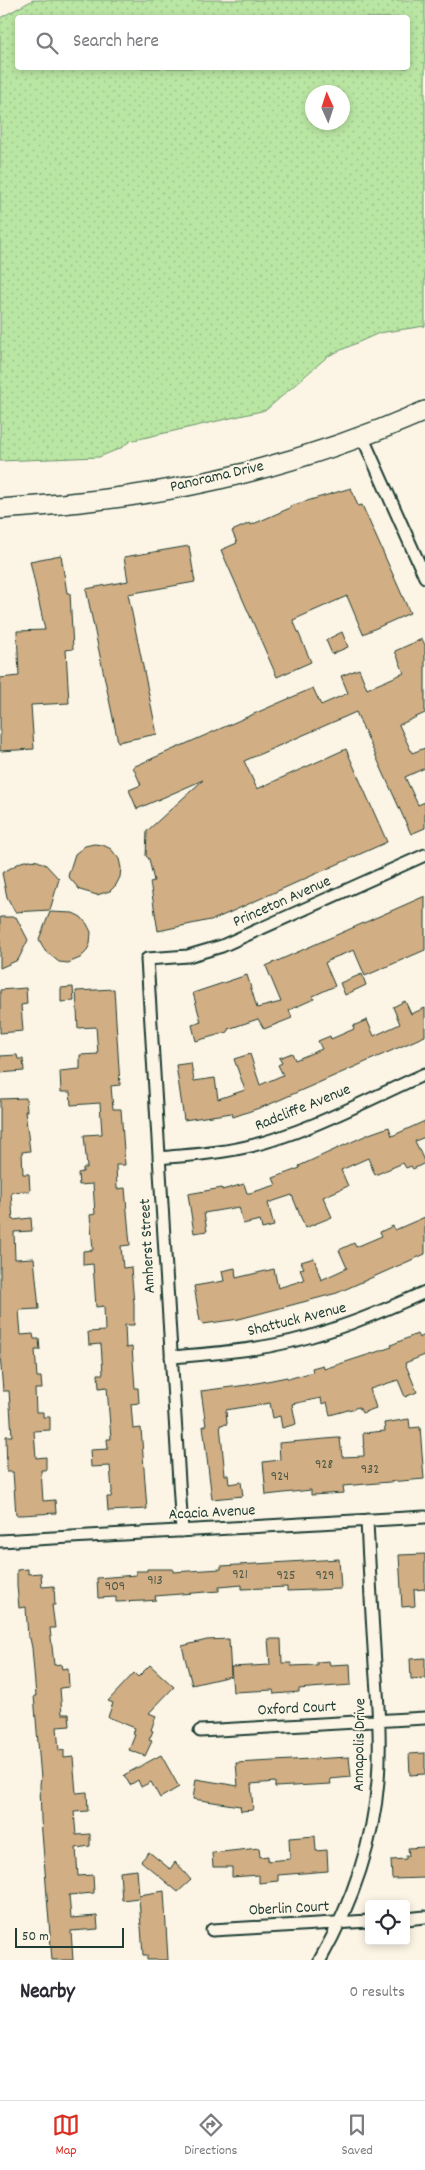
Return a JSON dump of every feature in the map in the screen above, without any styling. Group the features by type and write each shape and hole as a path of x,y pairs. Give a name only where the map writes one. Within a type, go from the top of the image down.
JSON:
{"main road":[{"name":"Panorama Drive","path":"0,509 81,502 197,483 279,462 362,436 425,411"}],"street":[{"path":"362,436 425,577"},
{"name":"Princeton Avenue","path":"147,959 188,956 222,946 425,855"},
{"name":"Amherst Street","path":"147,959 182,1531"},
{"name":"Radcliffe Avenue","path":"159,1158 212,1154 279,1138 425,1074"},
{"name":"Shattuck Avenue","path":"171,1356 228,1352 274,1345 310,1336 346,1325 425,1292"},
{"name":"Acacia Avenue","path":"0,1541 425,1517"},
{"name":"Annapolis Drive","path":"320,1960 340,1922 357,1880 373,1818 378,1782 379,1720 367,1520"},
{"name":"Oxford Court","path":"200,1731 425,1718"},
{"path":"410,1919 425,1917"},
{"name":"Oberlin Court","path":"212,1930 365,1921"}],"green space":[{"path":"33,0 425,0 425,326 379,333 328,356 266,410 130,441 121,448 99,457 0,461 0,18"}],"building":[{"path":"351,488 358,506 362,505 410,613 363,634 347,596 293,620 311,662 277,677 221,550 237,543 232,531 250,523 251,525 290,508 290,506"},
{"path":"189,546 195,582 128,594 157,734 118,742 86,589 128,581 124,557"},
{"path":"61,555 67,593 70,593 73,649 66,650 69,703 31,705 34,749 0,751 0,678 19,676 17,631 45,630 30,561"},
{"path":"342,632 348,647 332,654 326,640"},
{"path":"422,639 425,645 425,713 399,725 412,753 425,748 425,768 405,777 418,805 425,802 425,828 411,834 356,712 244,761 257,789 346,749 387,842 215,919 158,931 150,882 154,881 149,859 146,856 147,831 203,780 137,809 129,790 141,785 133,767 313,688 321,705 348,693 341,676 359,669 367,689 404,673 395,651"},
{"path":"103,845 111,849 119,859 121,868 120,877 116,885 110,891 97,895 80,890 68,876 75,854 85,846"},
{"path":"29,860 38,861 46,865 59,879 50,910 15,912 7,897 2,873 21,862"},
{"path":"425,896 425,950 365,976 354,950 333,958 325,963 335,986 313,996 314,999 289,1010 292,1018 264,1029 258,1019 228,1029 228,1032 196,1041 192,1025 201,1022 193,993 247,975 257,1008 281,1002 266,966"},
{"path":"50,912 73,913 81,917 87,924 91,932 90,944 80,958 68,963 59,962 45,951 39,939"},
{"path":"0,917 16,917 28,940 18,960 0,968"},
{"path":"362,974 366,985 345,995 340,983"},
{"path":"73,987 74,1001 61,1002 61,988"},
{"path":"26,988 27,1004 21,1005 23,1031 0,1033 0,990"},
{"path":"114,989 120,1085 111,1086 113,1109 121,1109 125,1165 116,1165 117,1189 125,1188 130,1245 121,1246 123,1268 131,1267 134,1304 134,1325 125,1325 126,1348 132,1347 135,1388 138,1388 139,1403 131,1404 133,1429 141,1428 147,1509 108,1511 107,1497 111,1497 112,1491 110,1466 91,1467 90,1450 108,1449 107,1439 111,1439 107,1387 99,1388 98,1374 103,1374 101,1344 89,1345 88,1332 105,1331 104,1306 96,1307 93,1264 83,1265 83,1251 93,1250 90,1215 95,1214 93,1184 79,1185 78,1173 83,1172 83,1168 87,1168 84,1135 102,1134 100,1103 71,1105 70,1092 61,1092 60,1071 80,1069 80,1055 98,1054 96,1027 78,1028 76,991"},
{"path":"405,1001 411,1014 425,1008 425,1036 268,1105 233,1117 232,1113 184,1120 176,1065 191,1063 194,1081 215,1078 218,1099 245,1090 234,1059 250,1054 260,1085 283,1075 278,1065 282,1063 279,1058 292,1053 295,1060 322,1049 318,1041 330,1036 331,1039 354,1029 353,1026 367,1020 374,1036 400,1024 393,1007"},
{"path":"17,1055 18,1059 23,1059 24,1071 0,1073 0,1056"},
{"path":"26,1098 27,1111 25,1111 30,1151 22,1152 23,1174 29,1174 30,1191 11,1192 13,1220 31,1218 32,1231 14,1232 15,1259 34,1258 39,1309 19,1310 21,1335 33,1334 34,1339 39,1339 40,1350 35,1350 37,1377 41,1377 42,1389 35,1389 36,1412 43,1412 43,1417 50,1417 50,1430 34,1431 36,1458 46,1457 46,1470 41,1470 43,1501 55,1500 56,1513 16,1515 13,1472 7,1472 6,1436 12,1436 9,1391 3,1391 0,1355 0,1099"},
{"path":"425,1121 425,1137 415,1141 425,1163 413,1169 411,1166 406,1168 403,1163 375,1175 368,1158 341,1170 348,1186 323,1197 332,1217 305,1228 292,1195 268,1203 274,1226 262,1229 260,1220 243,1224 239,1207 204,1213 207,1231 194,1233 188,1194 222,1188 222,1190 244,1184 247,1193 250,1193 276,1185 273,1178 300,1168 299,1166 369,1134 389,1127 392,1136"},
{"path":"425,1217 425,1254 337,1293 239,1319 203,1324 200,1321 194,1286 224,1281 222,1271 235,1268 236,1278 274,1269 278,1288 304,1280 300,1269 304,1268 301,1262 314,1258 321,1280 347,1268 339,1250 354,1243 356,1247 382,1236 380,1232 393,1226 395,1230"},
{"path":"417,1334 419,1338 425,1335 425,1355 405,1363 417,1392 405,1397 398,1380 370,1389 376,1408 362,1413 359,1407 330,1415 327,1402 322,1404 321,1398 292,1404 296,1424 282,1428 280,1416 273,1418 270,1403 226,1410 227,1424 220,1425 225,1475 228,1475 229,1484 241,1482 243,1496 212,1499 203,1426 206,1426 201,1391 287,1377 288,1379 313,1372 312,1368 323,1365 324,1369 392,1347 391,1345"},
{"path":"409,1419 410,1428 420,1427 424,1479 343,1486 344,1493 311,1495 311,1490 266,1495 263,1462 280,1460 279,1443 340,1438 342,1457 364,1456 363,1433 385,1431 384,1423"},
{"path":"425,1554 425,1589 414,1590 415,1606 402,1607 399,1555"},
{"path":"339,1559 341,1589 287,1591 287,1587 242,1589 242,1585 219,1587 219,1591 155,1596 156,1600 116,1602 116,1597 98,1598 97,1578 136,1575 136,1571 147,1571 147,1569 173,1569 173,1572 221,1569 221,1566"},
{"path":"28,1569 28,1574 41,1573 42,1587 54,1586 55,1605 52,1605 55,1628 50,1628 54,1665 61,1664 62,1669 68,1668 69,1687 60,1688 62,1714 69,1714 70,1726 57,1727 59,1751 64,1750 64,1758 73,1757 76,1793 87,1792 88,1811 74,1812 76,1835 90,1834 90,1846 76,1848 78,1876 93,1875 94,1893 69,1895 71,1918 97,1916 98,1929 71,1931 73,1960 52,1960 41,1820 41,1778 32,1648 30,1638 28,1638 26,1607 19,1608 17,1586 17,1570"},
{"path":"229,1639 231,1676 192,1685 182,1646 207,1640"},
{"path":"268,1639 281,1639 282,1663 291,1663 291,1666 317,1665 317,1662 329,1661 330,1665 350,1664 351,1685 299,1689 299,1692 274,1694 273,1690 233,1692 231,1667 270,1665"},
{"path":"425,1658 425,1678 411,1679 410,1659"},
{"path":"150,1665 174,1687 149,1713 156,1716 149,1740 152,1741 145,1756 129,1750 135,1735 133,1734 135,1728 108,1717 113,1703 108,1701 134,1673 138,1677"},
{"path":"425,1753 425,1774 410,1775 409,1754"},
{"path":"161,1755 179,1787 160,1798 151,1782 141,1787 138,1780 130,1785 124,1775"},
{"path":"349,1757 351,1777 330,1779 331,1784 275,1787 275,1782 251,1784 253,1810 241,1811 240,1806 193,1799 196,1779 238,1786 236,1763"},
{"path":"315,1836 316,1851 327,1850 328,1871 278,1875 278,1881 259,1883 259,1875 232,1877 232,1867 213,1867 212,1853 259,1848 260,1857 268,1856 268,1861 290,1859 289,1838"},
{"path":"425,1847 425,1878 392,1879 391,1860 406,1859 406,1856 409,1856 408,1848"},
{"path":"149,1852 170,1869 175,1862 191,1880 178,1892 141,1861"},
{"path":"137,1870 139,1895 164,1891 168,1960 147,1960 147,1955 143,1955 139,1898 122,1900 120,1872"}]}
